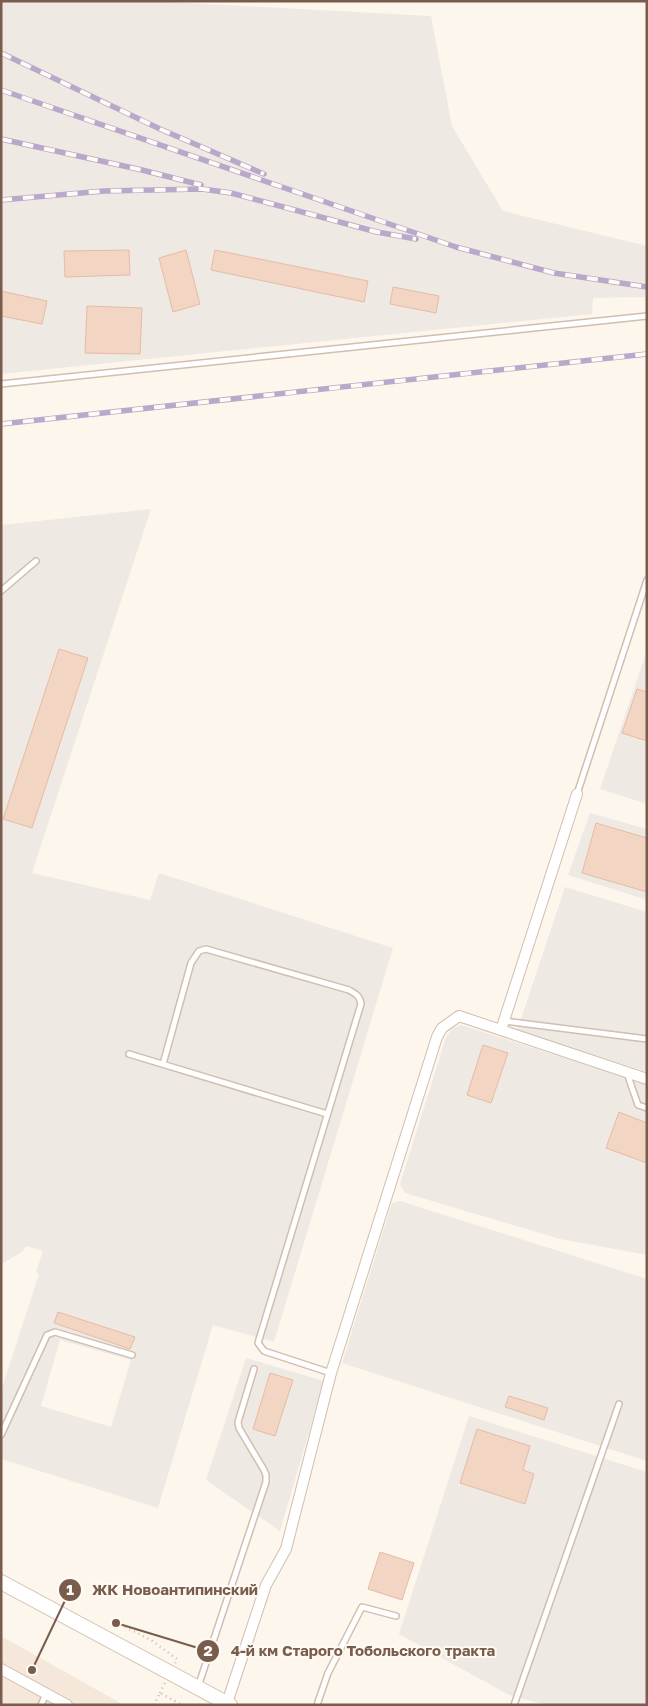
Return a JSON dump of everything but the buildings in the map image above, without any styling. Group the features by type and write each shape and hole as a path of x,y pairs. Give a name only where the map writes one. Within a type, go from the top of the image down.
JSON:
{"street":[{"path":"503,1025 577,794"},
{"path":"1,1582 228,1704 266,1585 286,1549 332,1373 437,1037 442,1028 459,1016 503,1025 647,1079"},
{"path":"1,1669 67,1705"}],"lane":[{"path":"1,384 647,316"},
{"path":"1,591 36,561"},
{"path":"577,794 647,580"},
{"path":"163,1064 191,963 199,951 206,949 349,990 360,998 361,1004 258,1343 264,1351 332,1373"},
{"path":"503,1025 647,1039"},
{"path":"129,1054 327,1114"},
{"path":"627,1073 638,1105 647,1108"},
{"path":"1,1435 47,1336 55,1332 132,1355"},
{"path":"198,1688 266,1482 264,1470 239,1428 238,1422 254,1369"},
{"path":"514,1705 619,1404"},
{"path":"317,1705 328,1673 362,1607 396,1616"},
{"path":"41,1705 46,1693"}],"path":[{"path":"154,1705 160,1693 182,1705"}],"shaded area":[{"path":"1,1 150,1 431,16 452,126 503,211 647,246 647,297 593,298 592,314 1,374"},
{"path":"151,509 32,873 150,900 159,873 393,948 274,1342 213,1325 158,1508 1,1459 1,1391 39,1274 36,1272 43,1251 27,1246 22,1252 1,1264 1,525","holes":["60,1340 131,1360 111,1427 41,1406"]},
{"path":"647,650 647,804 600,789"},
{"path":"590,813 647,829 647,900 568,875"},
{"path":"565,887 647,912 647,1072 517,1031"},
{"path":"461,1025 647,1084 647,1255 560,1239 405,1193 400,1184 446,1037 452,1029"},
{"path":"400,1201 647,1279 647,1461 342,1363 392,1203"},
{"path":"246,1358 324,1381 280,1531 206,1480"},
{"path":"469,1416 647,1472 647,1705 545,1705 509,1695 399,1634"},
{"path":"1,1636 124,1705 1,1705"}],"railway":[{"path":"1,53 160,129 264,174"},
{"path":"1,90 456,247 554,273 647,287"},
{"path":"1,139 201,185"},
{"path":"1,200 104,191 202,189 231,193 377,232 416,239"},
{"path":"1,424 647,354"}],"place":[{"name":"4-й км Старого Тобольского тракта","path":"116,1623"},
{"name":"ЖК Новоантипинский","path":"32,1670"}]}
